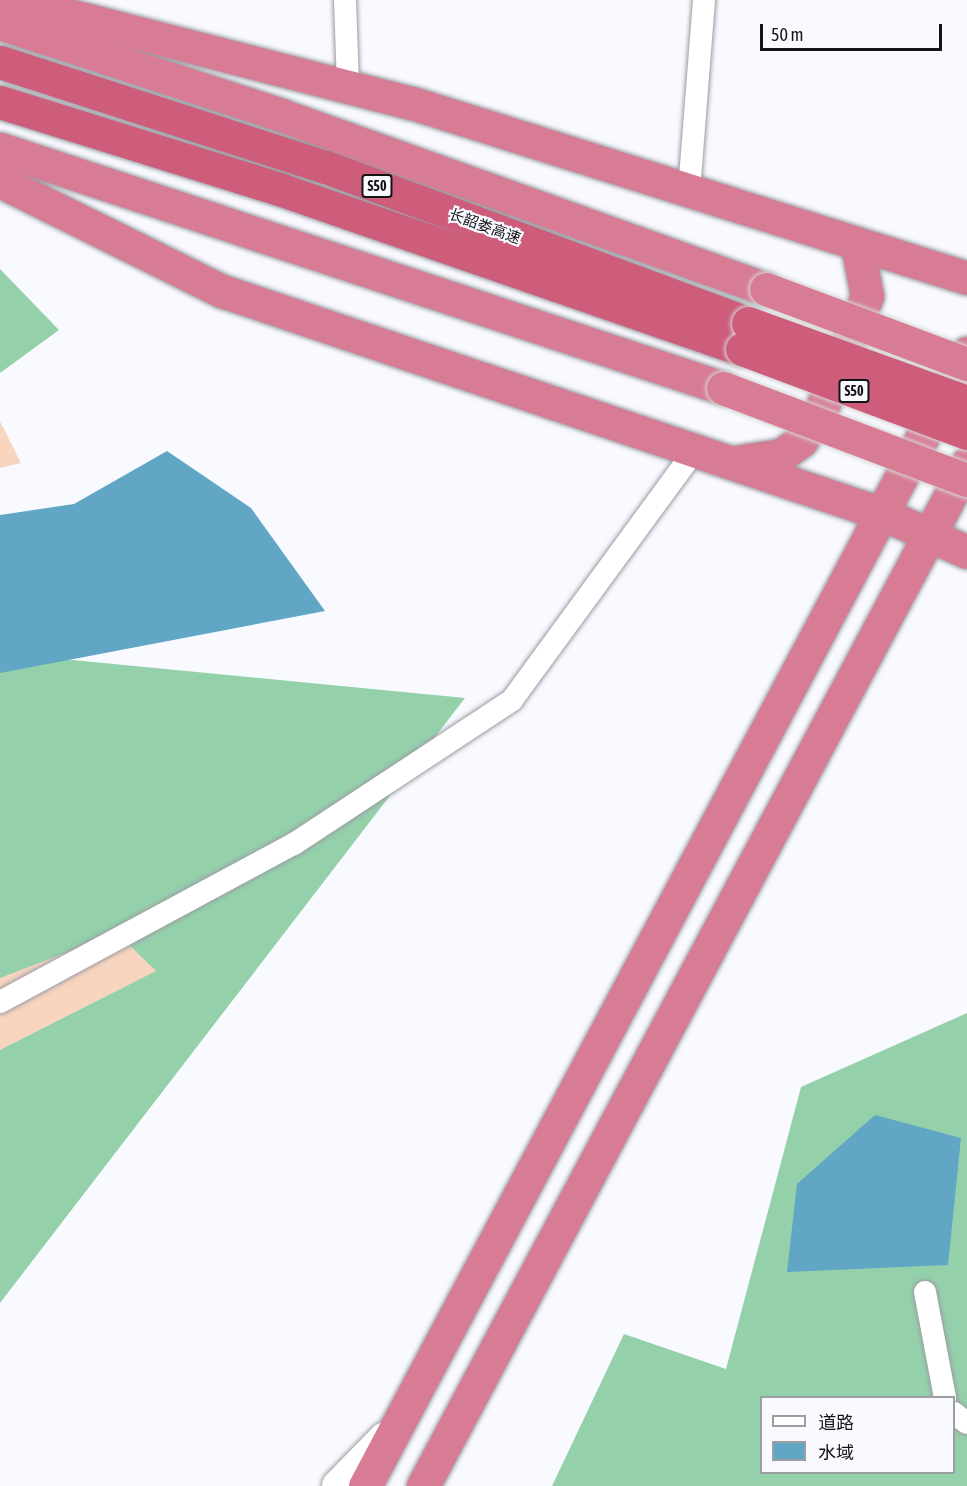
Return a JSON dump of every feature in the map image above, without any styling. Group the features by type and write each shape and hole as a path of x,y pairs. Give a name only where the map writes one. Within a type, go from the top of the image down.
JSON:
{"highway":[{"path":"10,0 348,86 967,278"},
{"path":"0,23 281,115 766,289 967,364"},
{"name":"长韶娄高速","path":"0,62 326,166 745,336 967,433"},
{"name":"长韶娄高速","path":"0,102 745,336 967,402"},
{"path":"0,149 723,388 967,480"},
{"path":"0,181 222,291 883,514 967,552"},
{"path":"732,463 781,455 801,441 821,410 867,296 857,244"},
{"path":"365,1486 392,1431 967,353"},
{"path":"423,1486 446,1447 967,464"}],"main road":[{"path":"338,1486 392,1431"},
{"path":"438,1486 446,1447"}],"street":[{"path":"345,0 348,86"},
{"path":"689,191 704,0"},
{"path":"0,1002 294,844 512,700 695,450"},
{"path":"925,1292 945,1396"},
{"path":"955,1414 967,1423"}],"green space":[{"path":"0,269 59,330 0,373"},
{"path":"0,653 465,698 0,1303"},
{"path":"967,1013 967,1486 552,1486 624,1334 726,1369 801,1087"}],"water":[{"path":"167,451 251,508 325,611 0,673 0,515 74,504"},
{"path":"875,1115 961,1138 948,1265 787,1272 797,1184"}],"building":[{"path":"0,421 21,463 0,468"},
{"path":"117,933 156,971 0,1050 0,978"}]}
